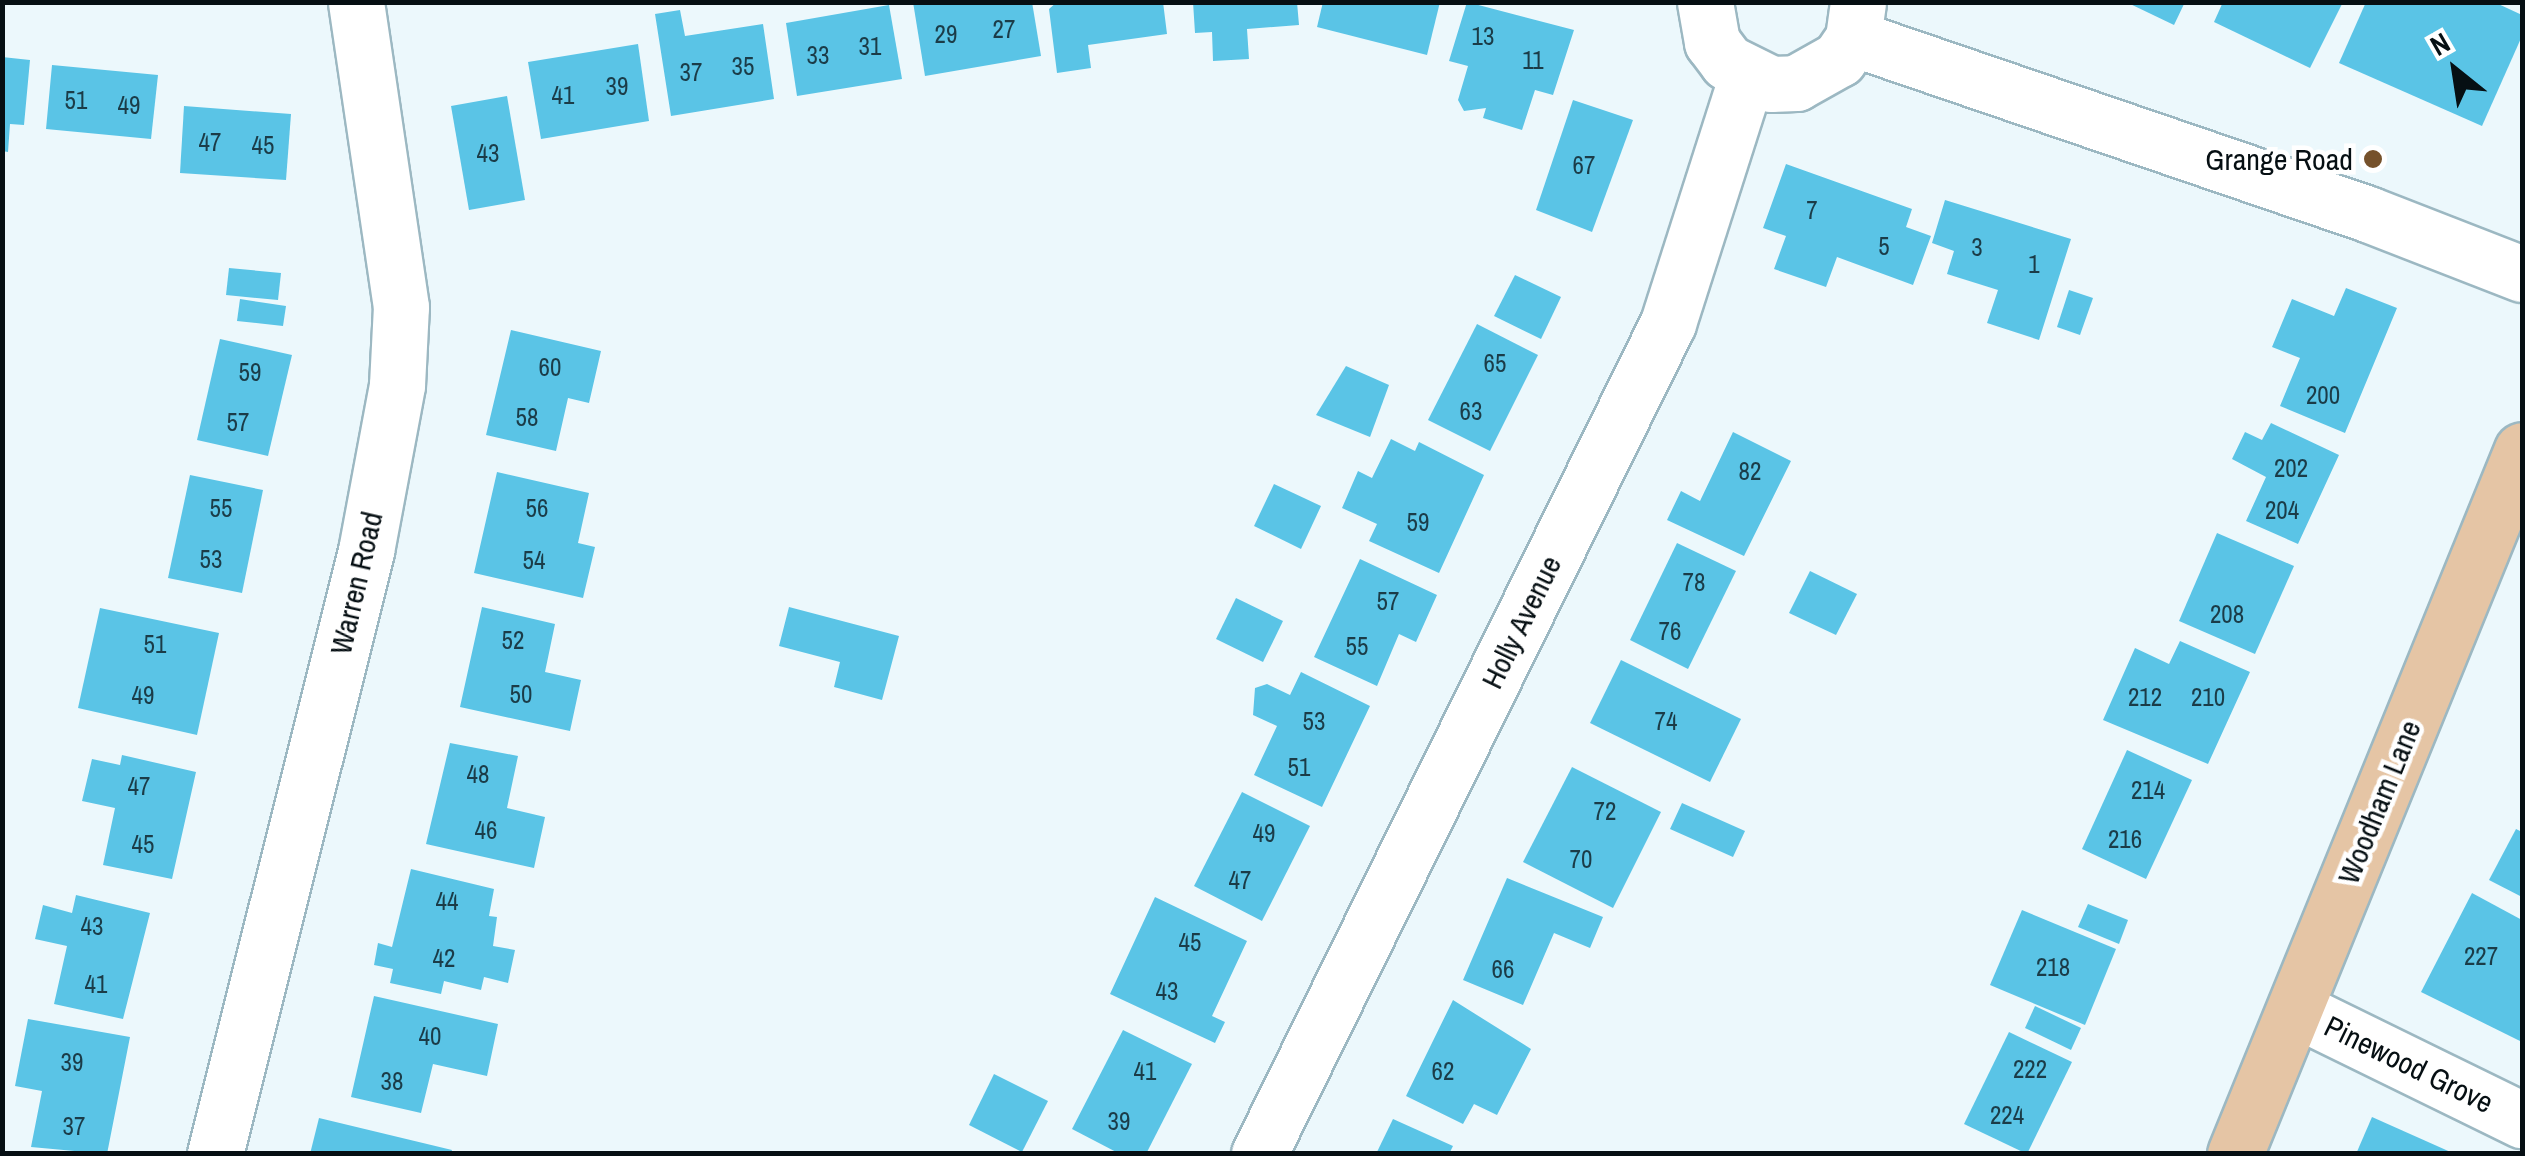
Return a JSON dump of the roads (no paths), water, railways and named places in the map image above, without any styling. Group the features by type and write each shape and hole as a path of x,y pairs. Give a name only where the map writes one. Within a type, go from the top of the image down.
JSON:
{"main road":[{"name":"Woodham Lane","path":"2234,1154 2522,450"}],"street":[{"name":"Warren Road","path":"215,1154 366,551 398,385 401,307 356,2"},
{"path":"1705,2 1712,42 1747,76 1796,83 1839,59 1855,20 2522,274"},
{"name":"Holly Avenue","path":"1259,1154 1668,323 1747,76"},
{"name":"Pinewood Grove","path":"2295,1009 2522,1120"}],"place":[{"name":"Grange Road","path":"2373,159"}]}
